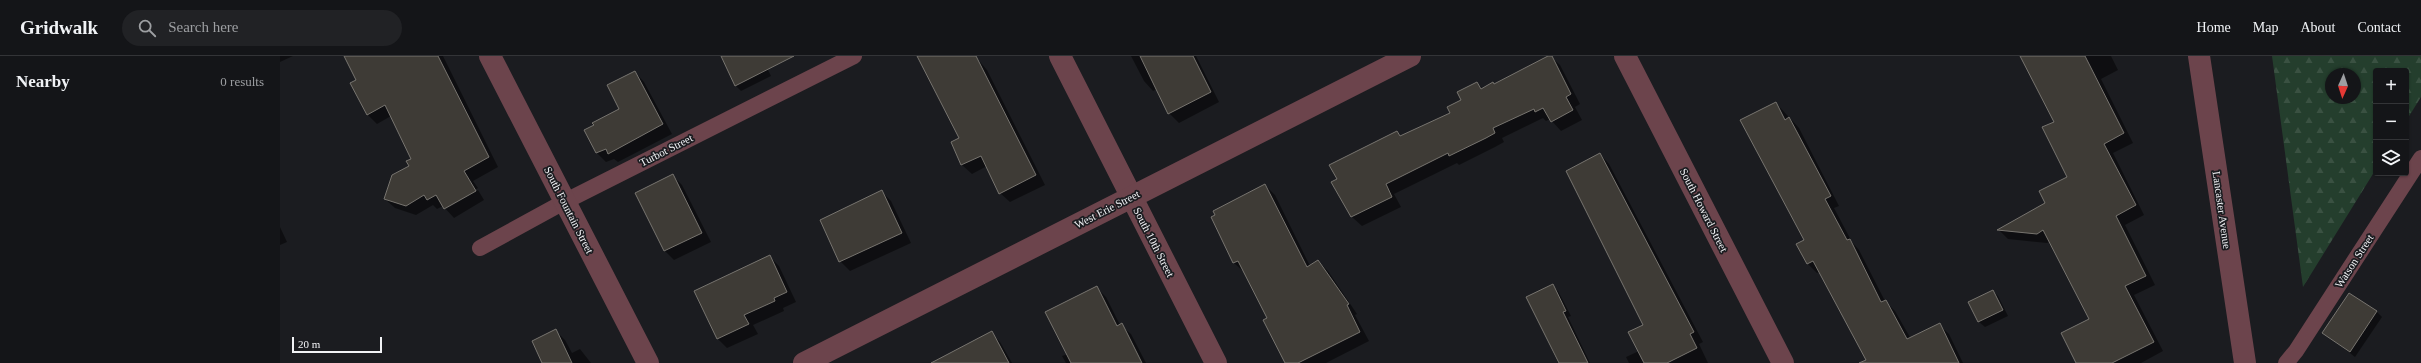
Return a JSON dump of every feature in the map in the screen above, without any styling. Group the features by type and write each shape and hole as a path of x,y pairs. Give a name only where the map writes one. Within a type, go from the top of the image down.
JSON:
{"street":[{"name":"South Fountain Street","path":"490,56 648,363"},
{"name":"South 10th Street","path":"1060,56 1216,363"},
{"name":"West Erie Street","path":"804,363 1410,56"},
{"name":"South Howard Street","path":"1625,56 1783,363"},
{"name":"Lancaster Avenue","path":"2199,56 2245,363"}],"lane":[{"name":"Turbot Street","path":"480,248 564,202 854,56"},
{"name":"Watson Street","path":"2286,363 2296,351 2421,158"}],"green space":[{"path":"2272,56 2421,56 2421,97 2409,116 2409,68 2373,68 2373,174 2303,287"}],"building":[{"path":"344,56 438,56 489,157 464,171 476,191 444,209 436,195 427,200 424,195 406,206 384,199 392,175 409,166 406,161 411,159 385,105 367,115 350,83 356,80"},
{"path":"721,56 794,56 735,86"},
{"path":"917,56 976,56 1036,175 999,194 981,156 961,165 951,142 959,138"},
{"path":"1140,56 1193,56 1211,92 1168,114"},
{"path":"1548,56 1552,56 1571,94 1566,97 1573,110 1551,122 1543,108 1535,112 1534,109 1493,128 1495,133 1486,138 1449,156 1448,153 1386,184 1392,197 1351,217 1331,182 1337,179 1329,165 1397,131 1400,136 1450,113 1447,107 1461,100 1457,92 1477,82 1481,89 1493,82 1494,84"},
{"path":"2020,56 2085,56 2124,133 2104,144 2136,205 2116,216 2146,276 2125,286 2154,342 2112,363 2076,363 2061,333 2089,319 2043,230 2037,234 1997,230 2045,203 2039,191 2067,177 2042,127 2054,122"},
{"path":"635,71 663,124 608,154 606,149 596,153 584,130 594,125 592,123 619,109 607,85"},
{"path":"1776,102 1785,120 1789,117 1831,196 1825,199 1847,240 1850,239 1881,302 1886,300 1907,339 1940,323 1959,363 1859,363 1866,360 1813,261 1807,264 1796,244 1804,240 1740,120"},
{"path":"1600,153 1694,332 1690,334 1697,348 1667,363 1644,363 1628,332 1643,325 1566,171"},
{"path":"673,174 702,233 664,251 635,193"},
{"path":"1265,184 1307,267 1318,260 1349,304 1347,305 1360,332 1298,363 1285,363 1263,320 1267,318 1238,261 1233,263 1211,217 1215,215 1213,211"},
{"path":"882,190 902,233 839,262 820,220"},
{"path":"770,255 787,292 774,298 775,301 744,315 749,324 717,339 694,291"},
{"path":"1553,284 1566,311 1563,312 1588,363 1559,363 1526,297"},
{"path":"1097,286 1117,326 1122,323 1142,363 1071,363 1045,312"},
{"path":"1993,290 2003,310 1978,322 1968,302"},
{"path":"2349,293 2377,311 2350,352 2322,333"},
{"path":"556,329 572,363 542,363 532,341"},
{"path":"992,331 1009,363 931,363"}]}
